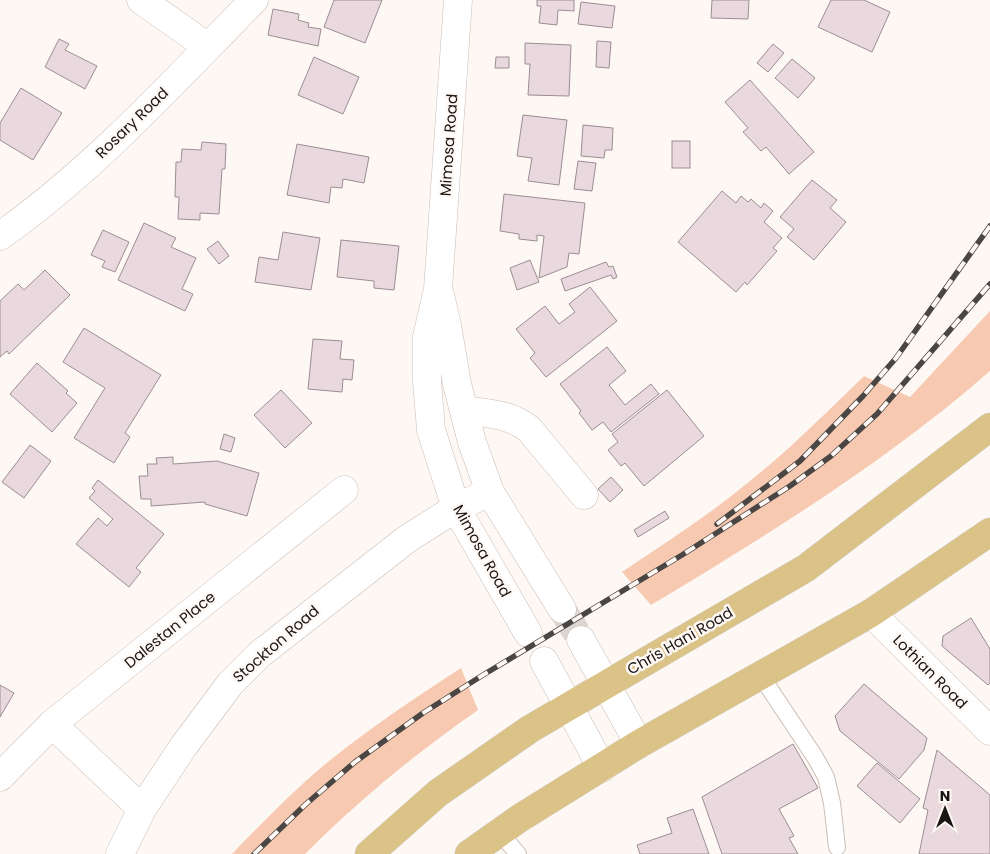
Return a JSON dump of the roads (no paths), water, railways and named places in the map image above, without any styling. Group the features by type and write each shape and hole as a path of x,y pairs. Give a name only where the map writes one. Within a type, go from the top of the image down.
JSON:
{"main road":[{"name":"Chris Hani Road","path":"369,854 438,793 530,729 806,568 990,427"},
{"path":"470,854 567,788 639,744 871,612 990,532"}],"street":[{"path":"142,0 208,47"},
{"name":"Rosary Road","path":"0,236 32,213 93,161 171,86 254,0"},
{"name":"Mimosa Road","path":"458,0 438,289 427,337 427,381 431,430 456,508 528,633"},
{"name":"Mimosa Road","path":"438,289 447,325 457,384 472,442 490,492 562,609"},
{"path":"464,410 496,414 520,422 529,429 584,495"},
{"name":"Dalestan Place","path":"0,777 52,724 344,490"},
{"name":"Stockton Road","path":"120,854 142,809 212,706 230,684 260,654 408,539 456,508 490,492"},
{"name":"Lothian Road","path":"871,612 990,730"},
{"path":"581,640 639,744"},
{"path":"544,661 602,768"},
{"path":"52,724 142,809"}],"lane":[{"path":"761,676 815,756 826,777 832,803 837,847"},
{"path":"500,833 518,854"}],"tunnel":[{"path":"562,609 581,640"}],"railway":[{"path":"717,524 800,461 863,396 896,358 990,226"},
{"path":"254,854 306,804 355,762 423,713 682,555 790,486 831,456 877,414 990,284"}]}
